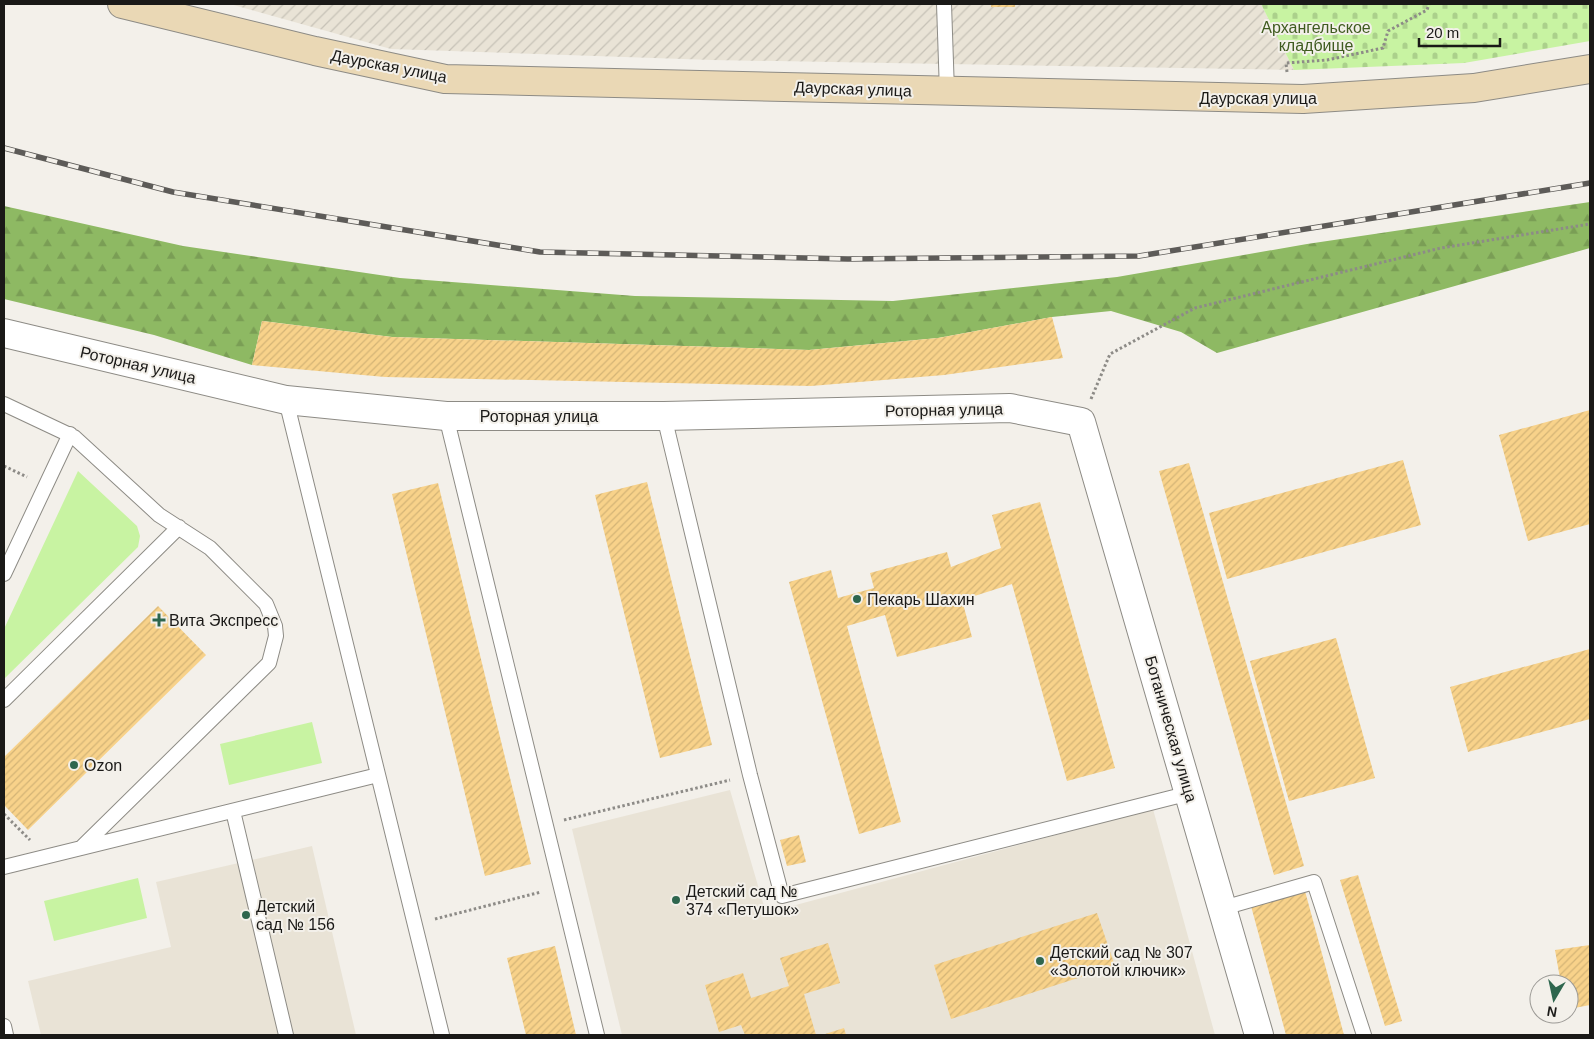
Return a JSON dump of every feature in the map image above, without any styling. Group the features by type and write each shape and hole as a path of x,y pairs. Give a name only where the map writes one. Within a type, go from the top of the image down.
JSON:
{"street":[{"name":"Даурская улица","path":"122,4 315,51 445,79 1292,99 1474,88 1590,69"},
{"name":"Роторная улица","path":"4,333 286,400 446,416 664,416 1010,408 1081,422"},
{"name":"Ботаническая улица","path":"1081,422 1259,1035"}],"lane":[{"path":"944,4 947,92"},
{"path":"286,400 442,1035"},
{"path":"4,404 70,434 81,442 159,516 210,548 266,604 275,626 274,650 269,663 81,848"},
{"path":"446,416 597,1035"},
{"path":"664,416 750,775 782,896 1190,793"},
{"path":"4,574 70,434"},
{"path":"4,700 179,527"},
{"path":"4,867 378,775"},
{"path":"233,811 286,1035"},
{"path":"1223,908 1314,882 1364,1035"},
{"path":"4,1026 6,1035"}],"path":[{"path":"1292,99 1286,63 1327,60 1383,48 1388,31 1427,10 1429,4"},
{"path":"1081,422 1110,354 1195,308 1440,248 1590,224"},
{"path":"4,466 45,486"},
{"path":"545,824 750,775"},
{"path":"4,814 46,857"},
{"path":"415,924 560,886"}],"shaded area":[{"path":"230,4 1261,4 1294,70 712,60 391,49"},
{"path":"730,790 766,913 1153,809 1215,1035 622,1035 572,829"},
{"name":"Детский сад № 156","path":"312,846 356,1035 41,1035 28,981 171,947 156,882"}],"green space":[{"name":"Архангельское кладбище","path":"1261,4 1590,4 1590,41 1464,63 1294,70"},
{"path":"1590,202 1590,248 1217,353 1181,332 1111,311 1052,317 938,338 809,350 392,337 262,321 252,365 154,335 4,299 4,206 183,246 400,278 635,296 893,301 1117,277 1307,244"},
{"path":"78,471 137,526 140,536 138,547 4,679 4,629"},
{"path":"312,722 322,763 229,785 220,744"},
{"path":"138,878 147,918 54,941 44,901"}],"building":[{"path":"991,4 1015,4 1015,7 991,7"},
{"path":"1052,317 1063,358 944,375 811,386 385,377 252,365 262,321 392,337 809,350 938,338"},
{"path":"1590,410 1590,524 1528,541 1499,435"},
{"path":"1403,460 1421,525 1227,579 1209,513"},
{"path":"1189,463 1304,866 1274,875 1159,471"},
{"path":"647,482 712,745 660,758 595,495"},
{"path":"438,483 531,864 485,876 392,494"},
{"path":"1040,502 1115,768 1067,781 1012,584 962,600 972,637 897,657 885,615 847,626 901,822 859,834 789,582 831,570 838,598 874,588 870,573 947,552 951,567 1001,548 992,515"},
{"path":"158,606 206,655 28,830 4,805 4,757"},
{"path":"1336,638 1375,778 1289,801 1250,661"},
{"path":"1590,649 1590,719 1468,752 1450,687"},
{"path":"799,835 806,862 787,866 780,840"},
{"path":"1358,875 1402,1021 1385,1026 1340,880"},
{"path":"1305,891 1344,1035 1286,1035 1251,906"},
{"path":"1097,913 1115,966 951,1019 934,965"},
{"path":"828,943 840,983 804,994 816,1035 745,1035 741,1025 719,1032 705,985 743,973 751,998 789,986 780,958"},
{"path":"1590,945 1590,1005 1579,1007 1579,974 1559,974 1555,950"},
{"path":"555,946 576,1035 526,1035 507,958"},
{"path":"844,1028 846,1035 822,1035"}],"railway":[{"path":"4,148 173,192 540,252 848,259 1139,256 1590,183"}],"place":[{"name":"Пекарь Шахин","path":"857,599"},
{"name":"Вита Экспресс","path":"159,620"},
{"name":"Ozon","path":"74,765"},
{"name":"Детский сад № 374 «Петушок»","path":"676,900"},
{"name":"Детский сад № 156","path":"246,915"},
{"name":"Детский сад № 307 «Золотой ключик»","path":"1040,961"}]}
